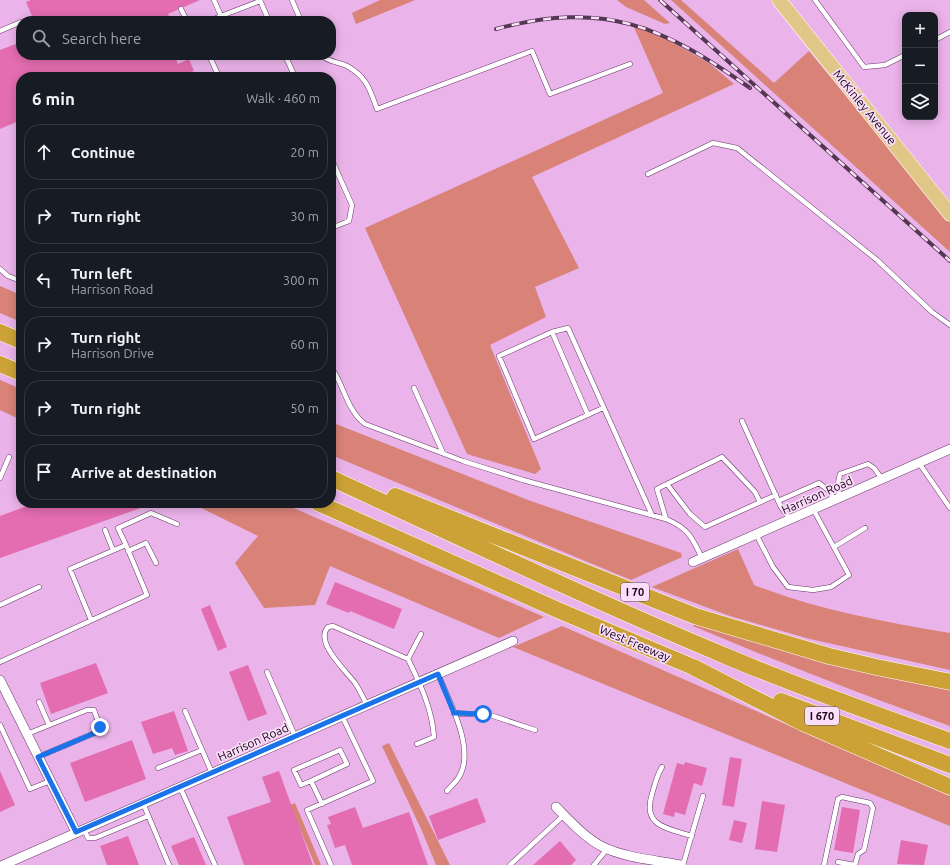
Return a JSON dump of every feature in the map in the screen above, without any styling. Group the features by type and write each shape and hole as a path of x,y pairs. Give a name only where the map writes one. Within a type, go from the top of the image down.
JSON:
{"highway":[{"path":"0,332 16,339"},
{"path":"0,364 16,371"},
{"name":"I 70","path":"336,473 695,616 829,656 950,682"},
{"name":"I 670","path":"336,480 557,582 729,658 816,692 950,741"},
{"name":"West Freeway","path":"329,508 553,608 693,667 803,723 950,787"},
{"name":"I 670","path":"693,667 950,765"}],"main road":[{"name":"McKinley Avenue","path":"779,0 950,214"}],"street":[{"name":"Harrison Road","path":"698,560 950,449"},
{"name":"Harrison Road","path":"3,865 513,641"},
{"path":"0,680 50,781 80,830"},
{"path":"556,807 577,828 607,849 643,861 682,865"}],"lane":[{"path":"214,0 221,16 260,0 266,16"},
{"path":"292,0 299,16"},
{"path":"815,0 864,67 885,65 902,56"},
{"path":"182,9 184,16"},
{"path":"0,31 16,24"},
{"path":"938,38 950,32"},
{"path":"330,60 347,66 367,82 377,109 532,51 550,94 630,64"},
{"path":"212,60 217,72"},
{"path":"286,60 292,72"},
{"path":"648,174 713,143 737,148 877,260 932,312 950,325"},
{"path":"336,169 352,204 349,221 336,226"},
{"path":"0,269 8,276 16,279"},
{"path":"604,408 534,439 499,356 552,332 568,328 604,408 652,515"},
{"path":"552,332 588,415"},
{"path":"336,376 359,419 366,424 443,453 523,480 666,519 678,524 687,531 693,540 698,560"},
{"path":"414,388 443,453"},
{"path":"742,421 778,501 790,519"},
{"path":"0,478 9,457"},
{"path":"666,519 657,489 722,457 755,492 760,502"},
{"path":"919,463 950,508"},
{"path":"837,499 840,474 868,464 874,468 882,479"},
{"path":"778,501 819,483 837,499"},
{"path":"667,484 690,514 705,527 776,495"},
{"path":"756,534 773,567 784,584 796,589 813,590 831,587 849,574 814,509"},
{"path":"0,662 147,595 118,528 152,513 177,524"},
{"path":"834,547 866,528"},
{"path":"104,530 113,550"},
{"path":"128,551 146,543 156,563"},
{"path":"91,620 70,569 126,545"},
{"path":"0,605 39,587"},
{"path":"367,705 354,682 335,660 328,648 324,637 324,630 328,626 333,626 408,659 431,713 434,737 417,744"},
{"path":"408,659 421,634"},
{"path":"267,672 295,736"},
{"path":"438,674 461,731 464,761 460,776 447,791"},
{"path":"39,702 49,725"},
{"path":"27,734 87,710 94,710 100,727 97,732 38,757"},
{"path":"185,711 212,773"},
{"path":"454,713 490,715 535,730"},
{"path":"331,865 307,810 373,781 342,716"},
{"path":"0,725 30,789 50,781"},
{"path":"158,768 202,750"},
{"path":"340,750 347,764 311,781 301,786 294,770 340,750"},
{"path":"662,767 658,774 649,806 650,813 662,827 692,836"},
{"path":"311,781 322,804"},
{"path":"180,787 215,865"},
{"path":"682,865 692,836 702,796"},
{"path":"824,865 838,799 842,796 870,803 872,808 864,850 858,854 855,865 838,862"},
{"path":"143,803 169,865"},
{"path":"510,865 564,815"},
{"path":"80,830 90,839 148,816"},
{"path":"594,865 607,849"}],"shaded area":[{"path":"380,0 415,0 356,24 352,13"},
{"path":"617,0 644,0 670,23 665,24 626,7"},
{"path":"671,0 681,0 774,83 809,51 950,221 950,252"},
{"path":"633,25 645,26 710,64 734,84 532,177 579,268 535,287 546,317 490,345 541,469 535,474 467,454 365,228 663,93"},
{"path":"0,286 16,293 16,320 0,313"},
{"path":"0,380 16,387 16,418 0,410"},
{"path":"336,424 528,500 681,553 682,557 631,580 336,457"},
{"path":"201,508 293,508 544,617 499,638 330,566 315,605 264,608 235,563 258,536"},
{"path":"738,549 754,585 802,602 826,608 876,620 950,633 950,670 810,639 730,616 652,587"},
{"path":"695,622 950,689 950,726 853,690 693,626"},
{"path":"562,626 950,796 950,826 513,647"},
{"path":"389,743 450,865 436,865 422,831 382,746"},
{"path":"295,803 321,865 315,865 290,805"}],"building":[{"path":"31,0 200,0 184,7 180,6 177,10 168,14 169,16 32,16 26,2"},
{"path":"16,44 16,60 176,60 178,64 189,60 194,71 16,72 16,122 0,129 0,50"},
{"path":"22,508 141,508 0,558 0,516"},
{"path":"335,582 402,609 394,629 350,611 349,613 326,604"},
{"path":"210,605 227,647 218,651 201,609"},
{"path":"96,663 108,693 51,714 40,683"},
{"path":"248,665 267,714 248,721 229,672"},
{"path":"174,711 188,751 175,755 172,748 153,754 141,722"},
{"path":"132,740 146,779 85,802 70,763"},
{"path":"730,757 742,759 734,807 722,805"},
{"path":"685,762 707,768 702,786 694,783 685,815 675,812 674,817 663,814 677,763 684,765"},
{"path":"0,771 15,805 0,812"},
{"path":"279,771 313,865 244,865 227,817 271,802 262,777"},
{"path":"477,798 486,822 438,840 429,816"},
{"path":"762,801 785,805 777,852 755,849"},
{"path":"355,807 363,828 409,812 428,865 352,865 345,845 335,848 327,825 331,824 328,817"},
{"path":"842,807 860,810 853,853 834,850"},
{"path":"734,820 747,823 742,843 729,840"},
{"path":"128,836 139,865 107,865 100,846"},
{"path":"194,837 206,865 179,865 171,846"},
{"path":"901,840 928,845 924,865 897,864"},
{"path":"560,841 576,860 571,865 533,865"}],"railway":[{"path":"660,0 950,261"},
{"path":"496,29 535,21 569,17 601,19 631,24 660,34 689,49 718,66 750,88"}],"route":[{"path":"100,727 97,732 38,757 76,832 438,674 454,713 483,714"}]}
